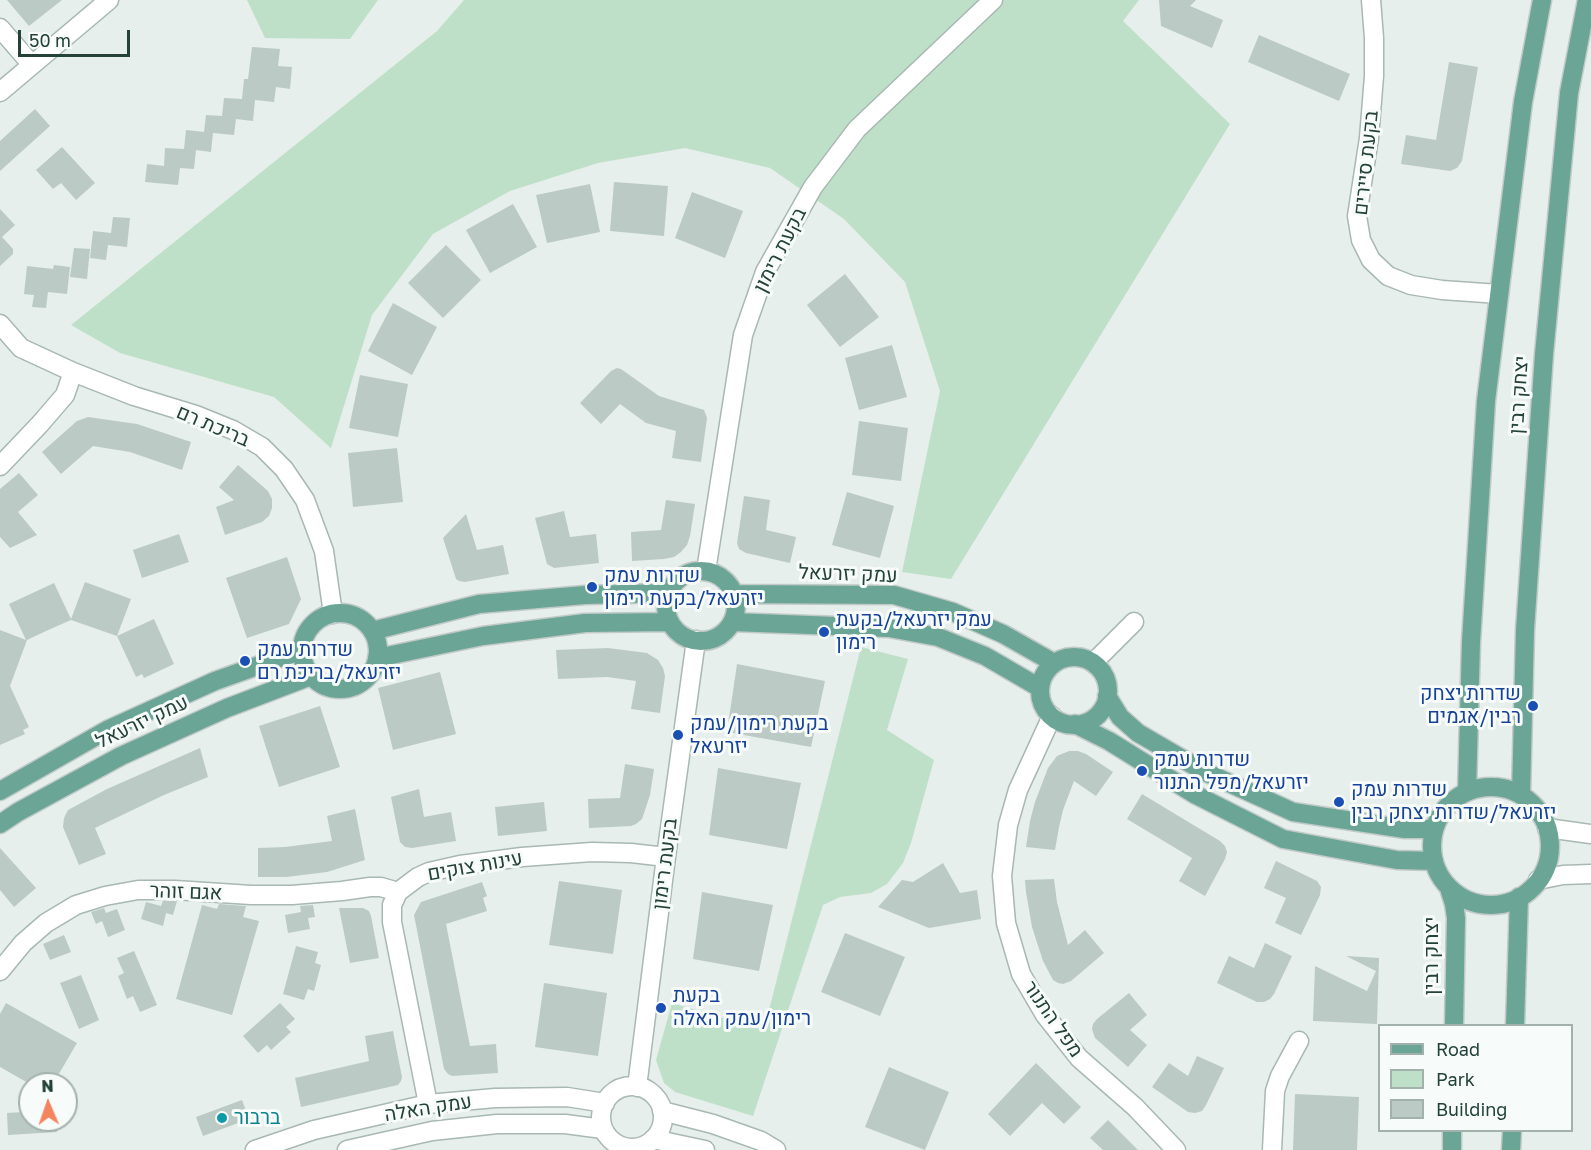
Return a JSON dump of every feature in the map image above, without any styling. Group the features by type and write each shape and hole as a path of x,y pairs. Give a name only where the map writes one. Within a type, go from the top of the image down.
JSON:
{"main road":[{"name":"יצחק רבין","path":"1467,792 1471,642 1486,401 1523,102 1542,0"},
{"name":"יצחק רבין","path":"1521,795 1526,630 1544,354 1569,93 1587,0"},
{"path":"698,570 706,571 715,573 730,585 736,608 732,622 721,634 705,641 680,634 669,622 665,608 671,586 682,575 698,570"},
{"path":"372,631 478,604 585,595 668,593"},
{"name":"עמק יזרעאל","path":"734,594 894,595 952,612 1003,634 1054,663"},
{"path":"344,613 356,616 372,631 377,644 377,658 374,668 360,683 350,688 340,689 319,683 311,676 304,664 302,650 303,640 315,622 323,617 344,613"},
{"path":"377,658 483,636 585,623 669,622"},
{"path":"732,622 889,628 938,637 985,656 1040,688"},
{"name":"עמק יזרעאל","path":"0,791 107,730 214,681 302,650"},
{"path":"1075,724 1083,723 1096,716 1103,707 1107,687 1105,677 1093,663 1085,659 1069,657 1054,663 1044,674 1040,688 1042,704 1059,721 1075,724 1109,741 1196,795 1282,838 1397,860 1434,861"},
{"name":"עמק יזרעאל","path":"0,824 121,756 226,708 311,676"},
{"path":"1107,696 1120,717 1138,733 1205,772 1293,812 1406,830 1434,829"},
{"path":"1480,788 1508,789 1521,795 1537,809 1547,828 1550,855 1546,868 1535,885 1508,902 1485,904 1462,897 1449,888 1434,861 1432,850 1434,829 1439,817 1456,798 1480,788"},
{"name":"יצחק רבין","path":"1449,888 1456,918 1454,1024"},
{"path":"1515,1024 1519,897"},
{"path":"1452,1132 1452,1150"},
{"path":"1511,1150 1512,1132"}],"street":[{"path":"0,92 109,0"},
{"name":"בקעת רימון","path":"706,571 743,335 765,272 813,187 857,129 993,0"},
{"name":"בקעת סיירים","path":"1371,0 1374,76 1369,138 1357,216 1361,240 1371,260 1388,276 1411,285 1442,290 1499,294"},
{"path":"0,28 32,65"},
{"name":"בריכת רם","path":"0,324 21,348 73,372 135,396 196,415 233,430 262,447 284,470 305,500 324,551 333,614"},
{"path":"0,466 65,395 73,372"},
{"path":"1093,663 1134,622"},
{"name":"בקעת רימון","path":"637,1087 696,640"},
{"name":"מפל התנור","path":"1052,716 1018,790 1008,825 1002,876 1006,923 1021,974 1045,1015 1079,1058 1135,1107 1176,1150"},
{"path":"1547,828 1591,834"},
{"name":"עינות צוקים","path":"398,892 429,872 522,856 592,852 666,856"},
{"path":"1538,880 1563,875 1591,874"},
{"name":"אגם זוהר","path":"0,971 23,943 46,923 76,905 105,896 138,890 292,895 381,887 398,892"},
{"path":"398,892 392,905 392,922 428,1104"},
{"path":"1272,1150 1275,1090 1299,1041"},
{"path":"637,1087 653,1095 659,1103 662,1111 661,1126 647,1144 627,1148 611,1140 601,1120 602,1111 609,1096 622,1088 637,1087"},
{"name":"עמק האלה","path":"255,1150 314,1130 428,1104 495,1098 567,1097 605,1103"},
{"path":"662,1111 713,1124 776,1150"},
{"name":"עמק האלה","path":"347,1150 432,1131 497,1124 565,1124 611,1140"},
{"path":"647,1144 705,1150"}],"green space":[{"path":"247,0 378,0 350,39 265,38"},
{"path":"464,0 1139,0 1123,21 1230,124 951,579 902,572 940,391 905,282 844,219 770,168 685,148 598,163 510,191 433,234 372,315 331,448 274,397 120,353 71,325 437,31"},
{"path":"861,647 908,659 887,730 934,760 911,843 903,863 887,884 871,893 840,897 823,905 753,1116 675,1092 664,1083 656,1060 672,1003 764,1030"}],"building":[{"path":"7,0 62,0 29,26"},
{"path":"1159,0 1196,0 1190,6 1223,20 1212,48 1161,26"},
{"path":"1259,35 1350,74 1339,101 1248,62"},
{"path":"252,47 280,49 278,66 292,67 290,89 276,87 274,102 255,100 253,121 236,119 234,135 213,133 211,152 196,150 194,169 180,168 178,185 145,182 147,164 164,166 165,148 184,149 186,130 204,132 206,115 222,116 224,98 242,99 244,79 248,79"},
{"path":"1449,62 1478,67 1462,161 1457,168 1450,171 1401,164 1406,135 1436,140"},
{"path":"35,109 50,126 0,171 0,141"},
{"path":"62,147 95,183 76,200 61,183 53,189 36,170"},
{"path":"614,182 668,186 664,236 610,231"},
{"path":"590,184 600,232 547,243 536,195"},
{"path":"692,192 743,211 725,258 675,238"},
{"path":"513,204 537,247 490,273 466,230"},
{"path":"0,209 15,225 2,237 13,249 13,254 0,266"},
{"path":"113,217 130,218 127,247 108,245 106,260 90,258 93,231 111,233"},
{"path":"446,245 481,280 443,318 408,283"},
{"path":"74,248 90,249 87,279 70,277"},
{"path":"54,265 70,267 67,294 48,292 46,308 32,307 34,295 24,294 27,266 53,269"},
{"path":"845,274 879,317 840,347 807,305"},
{"path":"393,303 437,327 412,375 368,351"},
{"path":"892,345 907,397 859,410 845,358"},
{"path":"617,368 659,396 704,410 707,418 701,462 672,458 676,431 646,423 620,404 601,424 580,403 611,371"},
{"path":"360,375 408,384 398,437 349,428"},
{"path":"88,417 137,424 191,442 182,470 130,452 93,446 61,474 42,452 77,421"},
{"path":"859,421 908,428 901,481 852,475"},
{"path":"397,448 403,502 353,507 348,453"},
{"path":"238,465 268,491 272,499 272,508 269,516 262,522 225,535 216,507 234,500 219,487"},
{"path":"19,473 38,495 18,512 37,535 10,548 0,537 0,489"},
{"path":"847,492 894,506 880,558 832,545"},
{"path":"744,496 770,500 766,530 796,537 790,563 746,553 739,549 737,543"},
{"path":"666,500 695,504 687,545 674,557 632,561 631,532 661,530"},
{"path":"564,511 570,537 596,534 599,563 554,568 547,564 535,518"},
{"path":"466,514 477,550 503,545 509,574 465,582 456,579 443,538"},
{"path":"179,534 189,562 142,578 133,550"},
{"path":"287,557 301,599 289,624 247,638 226,578"},
{"path":"85,582 131,599 117,636 71,620 27,640 10,686 29,727 23,730 25,734 0,745 0,630 26,640 9,604 54,583 71,619"},
{"path":"154,619 174,664 144,678 142,674 136,677 117,636"},
{"path":"608,648 647,653 658,660 665,676 660,713 631,709 636,681 607,677 558,679 556,650"},
{"path":"737,664 825,681 811,747 727,732"},
{"path":"440,672 456,734 393,750 378,688"},
{"path":"320,706 340,767 279,787 259,726"},
{"path":"200,748 208,777 95,828 106,854 79,865 63,827 68,810 107,789"},
{"path":"1069,751 1086,754 1113,772 1096,796 1074,781 1063,810 1055,850 1026,847 1035,802 1048,768 1057,756"},
{"path":"625,764 654,769 650,795 642,819 631,826 589,828 588,799 620,798"},
{"path":"718,768 801,783 787,849 709,835"},
{"path":"419,789 424,817 451,812 456,841 412,848 405,847 400,842 391,797"},
{"path":"1142,794 1225,846 1227,852 1225,859 1205,896 1179,881 1192,858 1127,819"},
{"path":"544,802 547,831 498,836 495,807"},
{"path":"355,809 365,860 327,872 286,877 258,877 258,848 332,841 327,816"},
{"path":"0,848 36,888 14,907 0,890"},
{"path":"1276,861 1317,881 1321,887 1320,895 1301,935 1275,923 1286,898 1264,888"},
{"path":"943,863 960,893 977,890 981,919 929,928 878,907 902,880 913,882"},
{"path":"1054,879 1057,902 1068,945 1085,930 1104,953 1071,981 1063,984 1053,980 1043,961 1032,927 1025,880"},
{"path":"559,881 622,890 613,954 549,945"},
{"path":"482,882 487,896 483,898 487,911 446,924 470,1046 496,1044 498,1073 452,1076 444,1069 414,915 421,902"},
{"path":"702,892 773,905 759,971 693,959"},
{"path":"163,901 177,901 173,915 166,913 163,926 141,919 146,902 161,906"},
{"path":"219,904 246,906 243,917 259,921 232,1015 176,999 202,905 217,909"},
{"path":"313,905 315,917 308,918 310,929 288,933 285,915 301,912 300,906"},
{"path":"104,908 106,913 117,909 125,930 108,937 102,921 96,924 91,912"},
{"path":"339,908 363,908 369,911 379,958 350,963"},
{"path":"845,933 905,957 880,1016 821,992"},
{"path":"64,935 71,952 50,960 43,944"},
{"path":"1265,943 1292,956 1270,999 1257,1002 1217,983 1229,956 1254,968"},
{"path":"296,946 318,952 315,963 321,965 314,991 308,989 304,1000 283,994"},
{"path":"134,951 157,1005 140,1012 133,996 127,999 118,976 124,973 117,958"},
{"path":"1346,956 1379,958 1377,1024 1313,1021 1315,966 1367,991 1376,971"},
{"path":"81,975 99,1020 79,1029 60,983"},
{"path":"544,983 607,993 598,1056 535,1047"},
{"path":"1129,993 1147,1015 1130,1030 1147,1045 1128,1067 1095,1038 1092,1029 1097,1019"},
{"path":"6,1003 77,1043 60,1072 18,1072 18,1077 0,1067 0,1014"},
{"path":"280,1003 295,1019 286,1027 291,1032 271,1050 267,1045 258,1053 243,1036"},
{"path":"393,1031 402,1077 398,1085 301,1107 295,1078 369,1061 365,1036"},
{"path":"1197,1056 1224,1068 1206,1105 1202,1111 1195,1113 1188,1112 1152,1087 1169,1063 1188,1076"},
{"path":"1036,1063 1081,1107 1064,1124 1042,1103 1010,1136 988,1114"},
{"path":"889,1067 949,1092 925,1150 865,1127"},
{"path":"1295,1094 1359,1097 1357,1150 1293,1150"},
{"name":"ברבור","path":"242,1100 249,1119 203,1136 196,1117"},
{"path":"18,1112 18,1132 57,1132 8,1135 7,1113"},
{"path":"1108,1120 1138,1150 1103,1150 1090,1138"}],"place":[{"name":"שדרות עמק יזרעאל/בקעת רימון","path":"592,587"},
{"name":"עמק יזרעאל/בקעת רימון","path":"824,632"},
{"name":"שדרות עמק יזרעאל/בריכת רם","path":"245,661"},
{"name":"שדרות יצחק רבין/אגמים","path":"1533,706"},
{"name":"בקעת רימון/עמק יזרעאל","path":"678,735"},
{"name":"שדרות עמק יזרעאל/מפל התנור","path":"1142,771"},
{"name":"שדרות עמק יזרעאל/שדרות יצחק רבין","path":"1339,802"},
{"name":"בקעת רימון/עמק האלה","path":"661,1008"},
{"name":"ברבור","path":"222,1118"}]}
